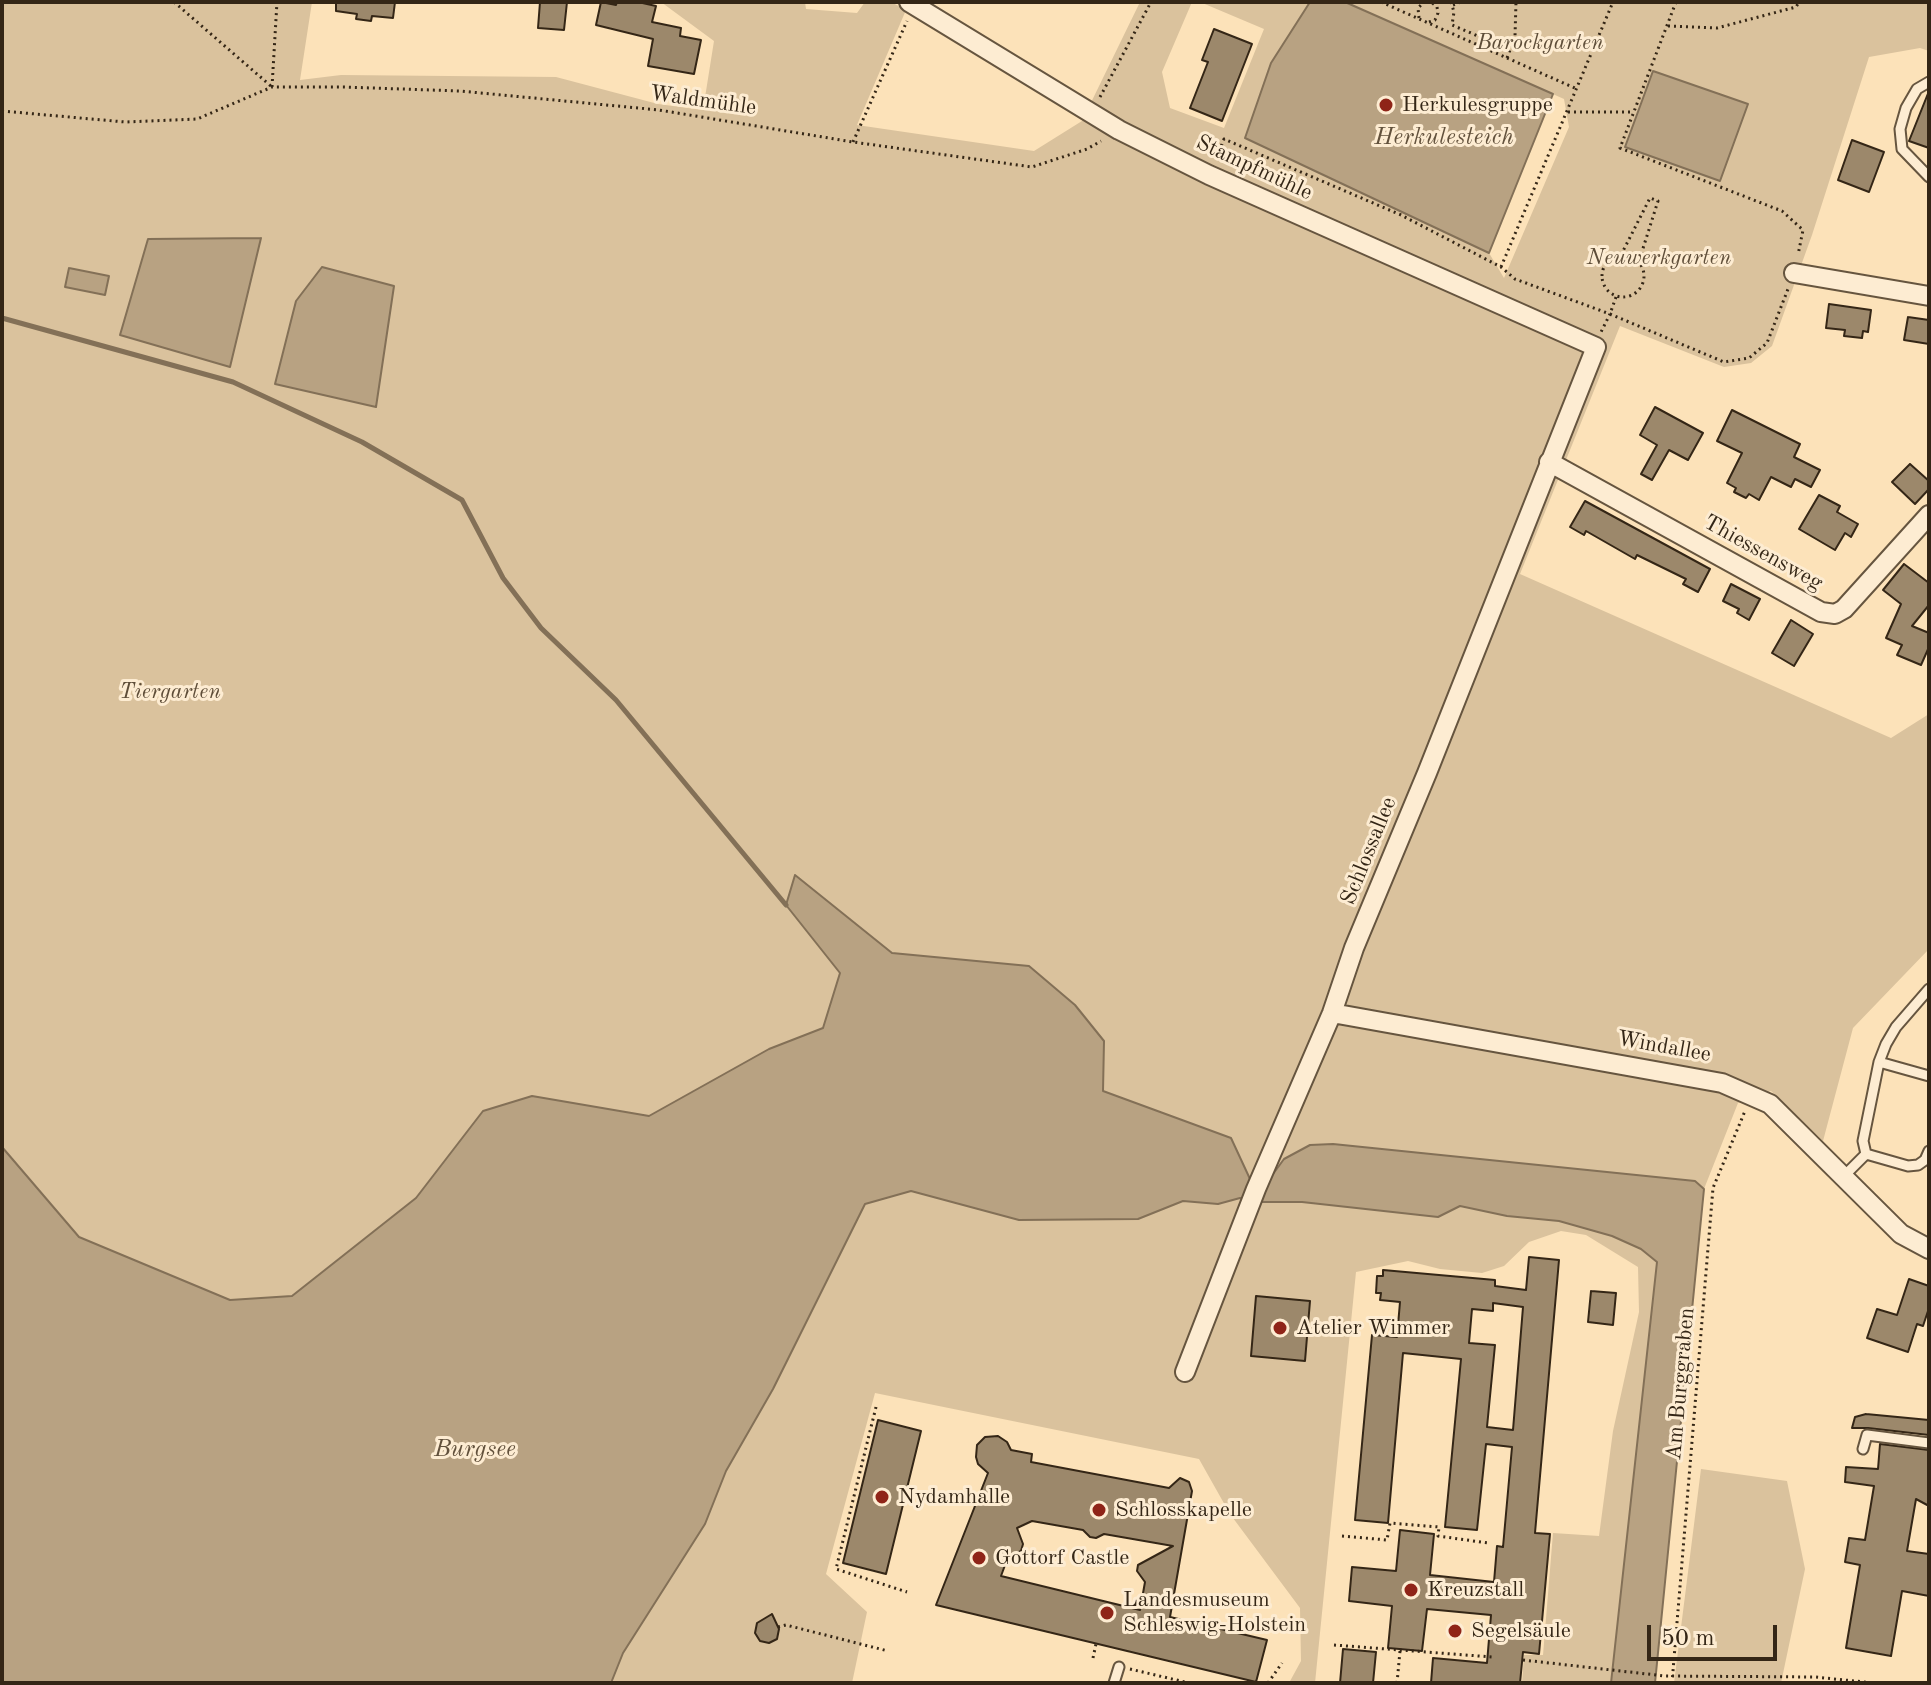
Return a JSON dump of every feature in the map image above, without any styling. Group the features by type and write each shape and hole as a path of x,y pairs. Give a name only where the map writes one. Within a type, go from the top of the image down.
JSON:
{"street":[{"name":"Stampfmühle","path":"911,3 1119,130 1209,175 1596,347"},
{"path":"1794,273 1929,296"},
{"name":"Schlossallee","path":"1185,1372 1256,1189 1332,1013 1354,948 1596,347"},
{"name":"Thiessensweg","path":"1549,462 1821,612 1835,614 1844,609 1929,515"},
{"name":"Windallee","path":"1332,1013 1722,1083 1770,1104 1901,1234 1929,1249"}],"lane":[{"path":"1929,82 1917,89 1906,108 1900,129 1902,149 1929,177"},
{"path":"1866,1154 1863,1141 1879,1062 1896,1027 1929,989"},
{"path":"1879,1062 1929,1076"},
{"path":"1866,1154 1908,1166 1918,1165 1925,1160 1929,1151"},
{"path":"1843,1177 1866,1154"},
{"path":"1863,1449 1867,1435 1929,1443"},
{"path":"1114,1683 1119,1667"}],"path":[{"path":"174,2 272,87"},
{"path":"272,87 277,2"},
{"path":"1091,114 1151,2"},
{"path":"1381,2 1577,89"},
{"path":"1423,22 1417,10 1424,2"},
{"path":"1423,22 1431,22 1437,17 1438,9 1432,2"},
{"path":"1461,2 1452,3 1452,25 1511,50"},
{"path":"1507,58 1517,23 1516,2"},
{"path":"1501,267 1613,2"},
{"path":"1209,175 1224,139 1401,215 1501,267 1515,279 1610,314 1724,362 1749,358 1767,343 1794,273 1803,230 1782,211 1620,148 1676,2"},
{"path":"1667,26 1717,28 1796,7 1799,2"},
{"path":"853,142 911,3"},
{"path":"2,111 125,122 197,119 272,87"},
{"name":"Waldmühle","path":"272,87 460,91 659,110 1032,167 1087,149 1119,130"},
{"path":"1568,112 1634,112"},
{"path":"1650,198 1658,201 1639,261 1643,274 1639,290 1631,297 1616,297 1603,285 1601,277 1606,264 1621,255 1650,198"},
{"path":"1621,255 1639,261"},
{"path":"1596,347 1616,297"},
{"name":"Am Burggraben","path":"1672,1683 1713,1188 1752,1096"},
{"path":"876,1407 836,1569 907,1592"},
{"path":"1342,1536 1387,1540 1390,1523 1439,1527 1438,1536 1488,1543"},
{"path":"778,1627 786,1625 888,1651"},
{"path":"1093,1658 1096,1644"},
{"path":"1334,1645 1492,1657"},
{"path":"1397,1683 1400,1651"},
{"path":"1523,1660 1672,1677 1815,1677 1874,1683"},
{"path":"1268,1683 1282,1663"},
{"path":"1119,1667 1189,1683"}],"green space":[{"path":"2,2 312,2 300,80 341,75 556,77 658,104 703,110 714,41 661,2 805,2 806,9 857,13 865,2 891,2 906,10 857,125 1034,151 1082,121 1140,2 1192,2 1162,72 1170,108 1224,128 1264,29 1200,2 1310,2 1271,63 1245,138 1489,253 1504,278 1569,127 1564,99 1345,2 1929,2 1929,51 1920,48 1869,57 1812,235 1772,346 1751,363 1724,367 1620,326 1520,574 1891,738 1929,714 1929,949 1853,1028 1823,1141 1771,1091 1738,1103 1704,1189 1695,1181 1333,1144 1310,1145 1284,1159 1265,1185 1250,1179 1230,1138 1103,1091 1029,966 892,953 795,876 786,905 841,973 823,1028 769,1049 649,1117 532,1096 483,1111 416,1198 292,1296 230,1300 79,1237 2,1147"},
{"path":"911,1191 1020,1220 1137,1219 1183,1201 1218,1204 1240,1198 1438,1217 1460,1206 1507,1216 1558,1221 1612,1236 1641,1249 1657,1262 1611,1683 1522,1683 1524,1655 1543,1655 1553,1533 1599,1536 1613,1431 1639,1312 1638,1267 1586,1235 1561,1231 1529,1242 1504,1266 1482,1273 1440,1269 1408,1261 1356,1272 1315,1683 1289,1683 1301,1661 1300,1608 1230,1514 1199,1459 875,1393 826,1574 867,1612 852,1683 611,1683 623,1653 705,1524 726,1471 773,1389 865,1204"},
{"path":"1701,1469 1787,1481 1805,1569 1781,1683 1674,1683"}],"water":[{"name":"Herkulesteich","path":"1310,2 1345,2 1553,94 1489,253 1245,138 1271,63"},
{"path":"1653,71 1748,104 1720,181 1625,147"},
{"path":"261,238 230,367 120,335 148,239"},
{"path":"322,267 394,286 376,407 275,384 296,301"},
{"path":"69,268 109,276 105,295 65,287"},
{"name":"Burgsee","path":"795,875 892,953 1029,966 1075,1005 1104,1041 1103,1091 1231,1138 1250,1179 1265,1185 1284,1159 1310,1145 1333,1144 1695,1181 1704,1189 1655,1683 1611,1683 1657,1262 1641,1249 1612,1236 1559,1221 1507,1216 1460,1206 1438,1217 1240,1198 1218,1204 1183,1201 1138,1219 1019,1220 911,1191 865,1204 773,1389 726,1471 705,1524 623,1653 611,1683 2,1683 2,1147 79,1237 230,1300 292,1296 416,1198 483,1111 532,1096 649,1116 769,1049 823,1028 840,973 786,905"}],"building":[{"path":"336,2 395,2 393,18 372,16 371,21 356,19 357,14 336,11"},
{"path":"540,2 567,2 564,30 538,28"},
{"path":"601,2 616,5 617,2 638,2 656,6 652,22 681,28 680,36 701,40 694,74 648,66 653,39 596,25"},
{"path":"1214,29 1252,44 1222,121 1190,108 1208,62 1202,60"},
{"path":"1929,91 1929,148 1909,141"},
{"path":"1852,140 1884,152 1869,192 1838,180"},
{"path":"1829,304 1871,310 1868,332 1863,331 1862,338 1844,336 1845,330 1826,328"},
{"path":"1908,317 1929,320 1929,344 1904,340"},
{"path":"1655,407 1703,433 1688,460 1669,450 1652,480 1641,474 1657,445 1640,435"},
{"path":"1732,410 1800,444 1794,457 1820,470 1811,487 1795,479 1791,487 1771,477 1759,500 1749,494 1746,498 1734,492 1736,488 1727,483 1742,453 1717,441"},
{"path":"1910,464 1929,481 1929,489 1915,504 1892,482"},
{"path":"1819,495 1840,506 1837,512 1858,524 1851,537 1845,533 1835,550 1799,529"},
{"path":"1585,501 1710,569 1698,592 1683,584 1686,579 1637,555 1635,559 1586,531 1584,535 1570,527"},
{"path":"1904,564 1929,583 1929,605 1912,626 1929,633 1929,647 1921,665 1897,655 1902,645 1886,638 1901,604 1883,590"},
{"path":"1731,584 1760,599 1749,620 1737,613 1739,609 1723,601"},
{"path":"1791,620 1813,634 1794,666 1772,653"},
{"path":"1529,1257 1559,1260 1535,1533 1550,1534 1539,1654 1523,1652 1520,1683 1431,1683 1433,1658 1487,1663 1491,1615 1427,1609 1422,1651 1388,1648 1392,1606 1349,1601 1352,1567 1396,1571 1400,1530 1434,1534 1430,1575 1494,1582 1497,1546 1503,1547 1512,1447 1486,1444 1477,1530 1445,1527 1461,1359 1403,1353 1388,1523 1355,1520 1372,1335 1397,1337 1400,1302 1380,1300 1381,1293 1376,1293 1377,1276 1383,1276 1383,1270 1495,1280 1495,1286 1526,1290","holes":["1493,1303 1523,1307 1513,1430 1487,1427 1495,1345 1469,1343 1472,1309 1493,1311"]},
{"path":"1909,1279 1929,1286 1929,1308 1923,1326 1917,1324 1908,1352 1867,1338 1877,1309 1897,1315"},
{"path":"1591,1291 1616,1293 1613,1325 1588,1322"},
{"name":"Atelier Wimmer","path":"1256,1296 1310,1301 1305,1361 1251,1356"},
{"path":"1866,1414 1929,1420 1929,1435 1852,1428 1855,1417"},
{"name":"Nydamhalle","path":"878,1420 921,1431 886,1574 843,1563"},
{"name":"Gottorf Castle","path":"998,1436 1007,1442 1011,1450 1032,1454 1031,1462 1169,1488 1180,1478 1189,1482 1192,1491 1170,1617 1267,1640 1256,1682 936,1605 988,1473 978,1464 976,1457 977,1445 985,1437","holes":["1032,1521 1083,1530 1090,1537 1104,1534 1173,1546 1138,1565 1137,1571 1145,1582 1140,1610 1001,1576 1008,1557 1021,1551 1023,1544 1017,1528"]},
{"path":"1880,1444 1929,1450 1929,1506 1916,1499 1907,1551 1929,1554 1929,1596 1902,1591 1891,1656 1846,1648 1860,1565 1845,1562 1849,1538 1865,1540 1874,1486 1845,1482 1846,1467 1878,1469"},
{"path":"772,1614 779,1629 777,1639 769,1643 760,1641 755,1633 757,1623"},
{"path":"1343,1649 1376,1652 1373,1683 1340,1683"}],"waterway":[{"path":"2,318 233,382 362,442 462,500 503,578 541,628 616,700 786,905"}],"place":[{"name":"Herkulesgruppe","path":"1386,105"},
{"name":"Atelier Wimmer","path":"1280,1328"},
{"name":"Nydamhalle","path":"882,1497"},
{"name":"Schlosskapelle","path":"1099,1510"},
{"name":"Gottorf Castle","path":"979,1558"},
{"name":"Kreuzstall","path":"1411,1590"},
{"name":"Landesmuseum Schleswig-Holstein","path":"1107,1613"},
{"name":"Segelsäule","path":"1455,1631"}],"park label":[{"name":"Barockgarten","path":"1540,43"},
{"name":"Neuwerkgarten","path":"1659,258"},
{"name":"Tiergarten","path":"170,692"}]}
